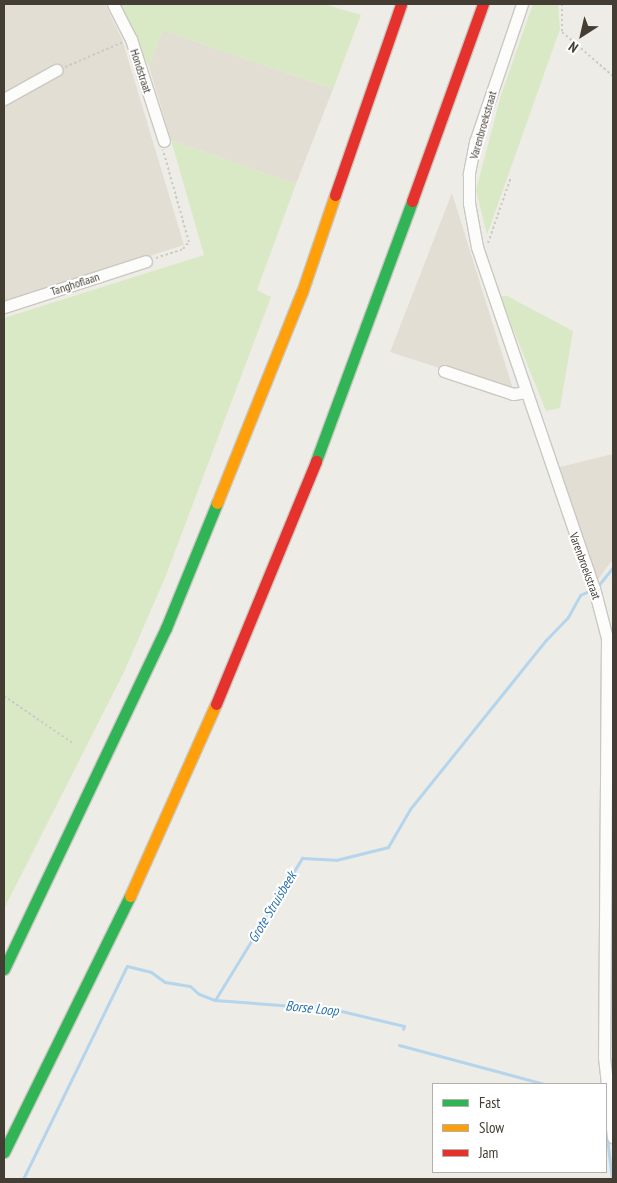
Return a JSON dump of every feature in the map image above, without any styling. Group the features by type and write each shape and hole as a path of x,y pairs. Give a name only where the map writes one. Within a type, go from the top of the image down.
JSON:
{"highway":[{"path":"4,970 166,628 302,292 401,4"},
{"path":"4,1152 139,878 219,696 334,418 483,4"}],"street":[{"name":"Hondstraat","path":"113,4 130,39 164,141"},
{"name":"Varenbroekstraat","path":"522,4 475,142 469,174 470,203 477,247 594,588 607,638 604,1057 607,1083"},
{"path":"4,99 56,70"},
{"name":"Tanghoflaan","path":"4,307 146,261"},
{"path":"444,371 513,394 526,392"},
{"name":"Varenbroekstraat","path":"607,1084 613,1137"}],"path":[{"path":"562,4 562,32 613,76"},
{"path":"56,70 130,39"},
{"path":"146,261 183,249 188,242 161,142 164,141"},
{"path":"477,247 489,242 511,177"},
{"path":"4,696 74,744"}],"shaded area":[{"path":"4,4 105,4 122,39 184,245 4,302"},
{"path":"162,30 333,89 296,184 171,140 149,67"},
{"path":"452,193 514,392 390,352"},
{"path":"613,454 613,559 597,581 556,468"},
{"path":"613,949 613,1065 609,950"}],"green space":[{"path":"119,4 324,4 361,15 333,89 162,30 149,67"},
{"path":"533,4 558,4 560,29 487,235 476,190 501,95"},
{"path":"171,140 296,184 257,290 271,297 165,578 124,672 4,909 4,318 204,255"},
{"path":"500,296 507,296 573,331 560,408 546,411"}],"waterway":[{"name":"Grote Struisbeek","path":"597,587 613,567"},
{"name":"Grote Struisbeek","path":"23,1179 127,966 151,972 165,982 190,986 199,994 215,1000 302,858 336,860 388,847 410,809 545,641 568,617 580,595 589,591"},
{"name":"Borse Loop","path":"215,1000 333,1009 404,1026 403,1029"},
{"name":"Borse Loop","path":"399,1045 541,1083"},
{"name":"Borse Loop","path":"607,1138 612,1179"}],"traffic: fast":[{"path":"316,461 412,201"},
{"path":"4,969 166,628 217,503"},
{"path":"4,1152 130,896"}],"traffic: slow":[{"path":"217,503 302,292 335,195"},
{"path":"130,896 216,704"}],"traffic: jam":[{"path":"335,195 401,4"},
{"path":"412,201 483,4"},
{"path":"216,704 316,461"}]}
